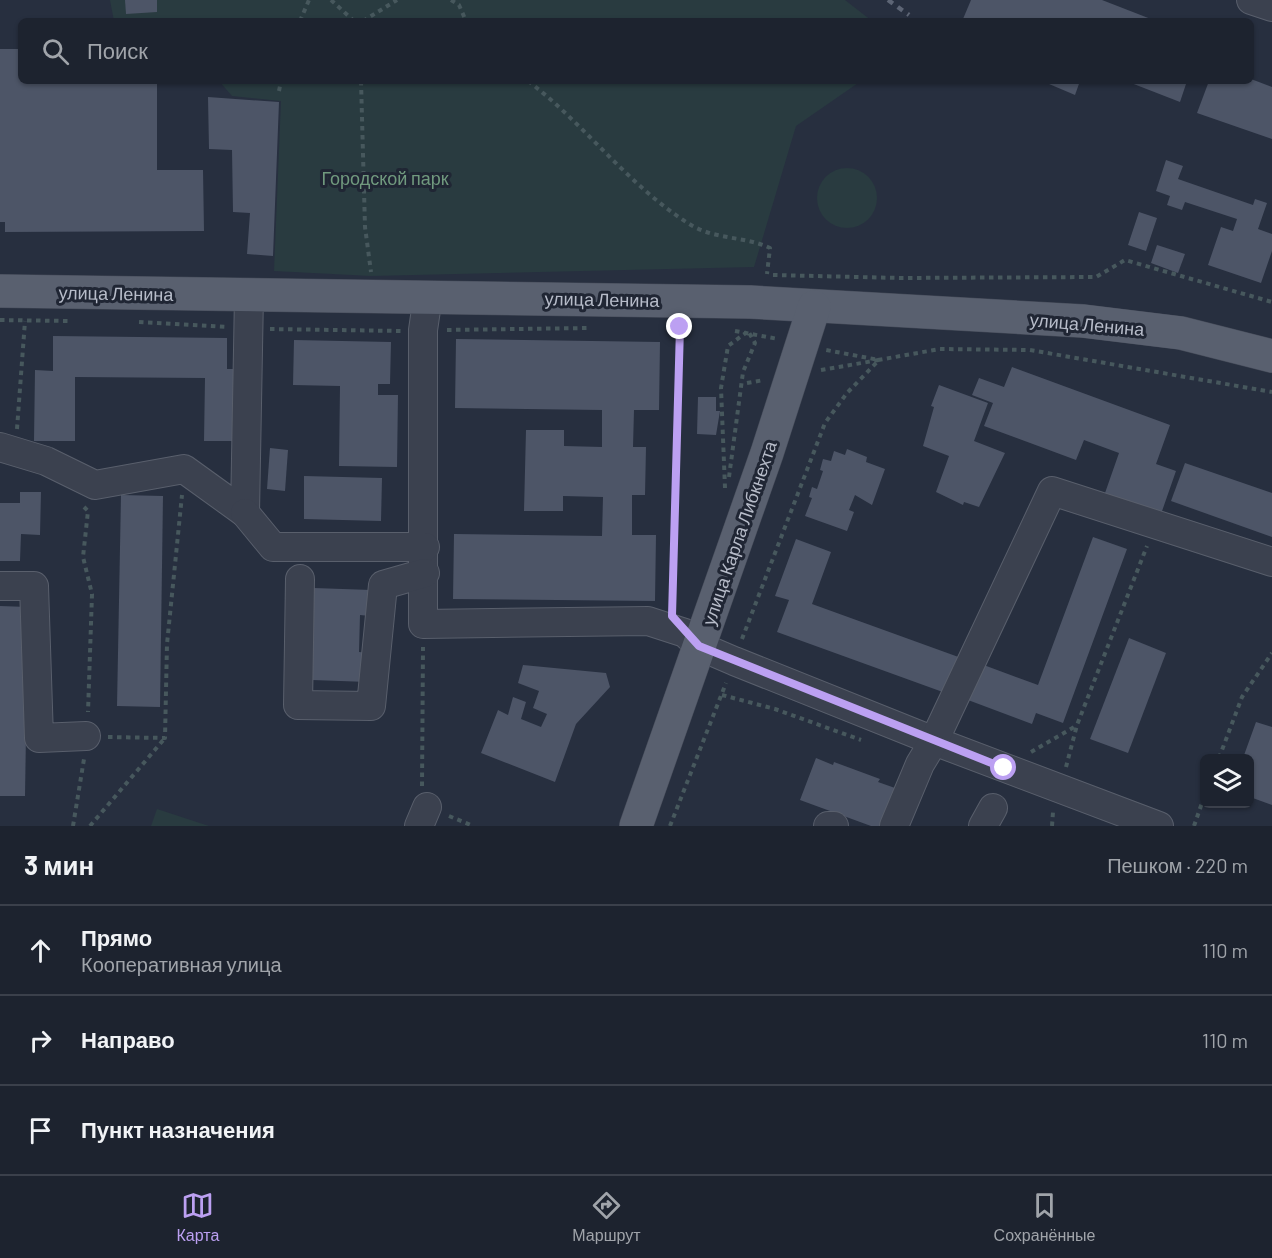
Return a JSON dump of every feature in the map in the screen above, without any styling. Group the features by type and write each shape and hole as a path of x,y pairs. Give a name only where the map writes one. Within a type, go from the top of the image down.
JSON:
{"main road":[{"name":"улица Ленина","path":"5,306 249,295 750,302 1083,321 1181,333 1272,356"},
{"name":"улица Карла Либкнехта","path":"636,826 692,639 767,453 814,307"}],"street":[{"path":"1251,0 1272,7"},
{"path":"245,513 249,295"},
{"path":"428,296 423,330 425,560 423,624 648,621 692,639 734,661 934,741 1060,787 1104,817 1159,826"},
{"path":"8,449 46,461 95,485 184,468 245,513 273,547 425,560"},
{"path":"894,826 920,764 934,741 1052,491 1272,562"},
{"path":"300,579 298,705 371,706 383,585 425,560"},
{"path":"0,586 34,586 39,738 86,736"},
{"path":"828,826 834,826"}],"path":[{"path":"301,18 309,0"},
{"path":"331,0 351,18"},
{"path":"368,18 397,0"},
{"path":"451,0 459,5 465,18"},
{"path":"279,91 280,84"},
{"path":"361,84 365,227 371,276"},
{"path":"531,84 666,210 694,227 723,238 759,243 770,248 767,274"},
{"path":"759,274 900,278 1096,277 1125,260 1272,302"},
{"path":"8,449 5,306 69,321"},
{"path":"136,322 248,328 423,330 598,328"},
{"path":"669,327 692,328"},
{"path":"680,327 672,616 692,639"},
{"path":"725,330 748,331 728,346 722,388 726,499"},
{"path":"815,371 940,349 1030,350 1272,392"},
{"path":"670,826 825,423 847,393 879,360"},
{"path":"747,383 770,379"},
{"path":"90,826 165,738 168,644 184,468"},
{"path":"73,826 83,781 92,594 83,557 88,511 80,504"},
{"path":"1060,787 1077,725 1155,526"},
{"path":"423,624 423,805"},
{"path":"1221,754 1242,697 1272,653"},
{"path":"722,695 775,709 872,744"},
{"path":"86,736 165,738"},
{"path":"1194,826 1200,808"}],"green space":[{"path":"110,0 845,0 868,18 113,18"},
{"name":"Городской парк","path":"222,84 857,84 796,126 754,267 371,276 274,271 281,101 232,96"},
{"path":"847,168 859,170 872,181 877,198 875,210 864,223 847,228 835,226 822,215 817,198 819,186 830,173"},
{"path":"157,809 209,826 151,826"}],"building":[{"path":"125,0 157,0 157,12 126,14"},
{"path":"971,0 1102,0 1148,18 963,18"},
{"path":"0,49 18,49 18,84 157,84 157,170 203,170 204,231 5,232 5,222 0,222"},
{"path":"1254,80 1272,87 1272,139 1197,113 1208,84 1254,84"},
{"path":"1049,84 1079,84 1075,95"},
{"path":"1134,84 1186,84 1180,102"},
{"path":"208,97 279,102 273,256 247,254 250,213 233,212 232,150 209,149"},
{"path":"1166,160 1183,166 1178,179 1253,205 1255,199 1267,203 1258,229 1272,234 1272,251 1261,283 1208,265 1221,227 1233,231 1237,219 1185,202 1182,210 1167,205 1170,196 1156,191"},
{"path":"1139,212 1157,218 1146,251 1128,245"},
{"path":"1157,245 1185,254 1178,273 1151,263"},
{"path":"53,336 227,338 227,369 244,369 243,441 204,441 205,378 75,377 75,441 34,441 35,370 53,371"},
{"path":"456,339 660,342 659,410 634,410 633,447 646,447 645,495 632,495 632,535 656,535 655,601 453,599 454,534 602,536 603,497 563,496 563,511 524,511 526,430 564,430 564,446 602,447 602,410 455,408"},
{"path":"294,340 391,342 390,384 378,384 378,395 398,395 397,467 339,466 340,386 293,385"},
{"path":"1012,367 1170,425 1156,464 1176,471 1161,514 1105,493 1119,453 1084,440 1076,460 984,426 993,403 972,395 979,378 1004,387"},
{"path":"939,385 988,403 974,441 1005,453 979,507 964,502 963,505 936,492 949,456 923,446 934,407 931,406"},
{"path":"698,397 716,397 716,411 720,411 716,435 697,434"},
{"path":"270,448 288,450 285,491 267,489"},
{"path":"847,449 867,457 866,462 885,469 872,505 855,495 849,510 854,512 847,531 805,516 812,498 809,497 812,487 817,489 823,471 820,470 823,459 831,461 834,451 845,455"},
{"path":"1185,463 1272,493 1272,537 1171,501"},
{"path":"304,476 382,478 381,521 304,519"},
{"path":"20,492 41,492 40,535 21,534 20,561 0,561 0,503 20,503"},
{"path":"121,495 163,496 160,707 117,706"},
{"path":"1093,537 1127,549 1063,723 1036,713 1032,724 968,700 981,664 1038,685"},
{"path":"796,539 831,552 812,604 964,659 951,695 777,632 789,600 775,596"},
{"path":"314,588 371,590 370,616 360,615 359,652 369,653 368,682 312,680"},
{"path":"0,606 28,607 25,796 0,796"},
{"path":"1129,638 1166,653 1128,753 1090,739"},
{"path":"523,665 606,673 610,687 576,724 555,782 481,753 498,710 508,715 513,697 526,702 521,719 541,727 547,714 533,708 539,691 518,683"},
{"path":"1256,722 1272,727 1272,805 1254,798 1254,754 1244,754"},
{"path":"816,758 833,765 834,762 880,779 878,782 895,788 881,826 871,826 800,800"}],"railway":[{"path":"888,0 909,15"}],"route":[{"path":"680,327 672,616 699,646 1004,768"}]}
